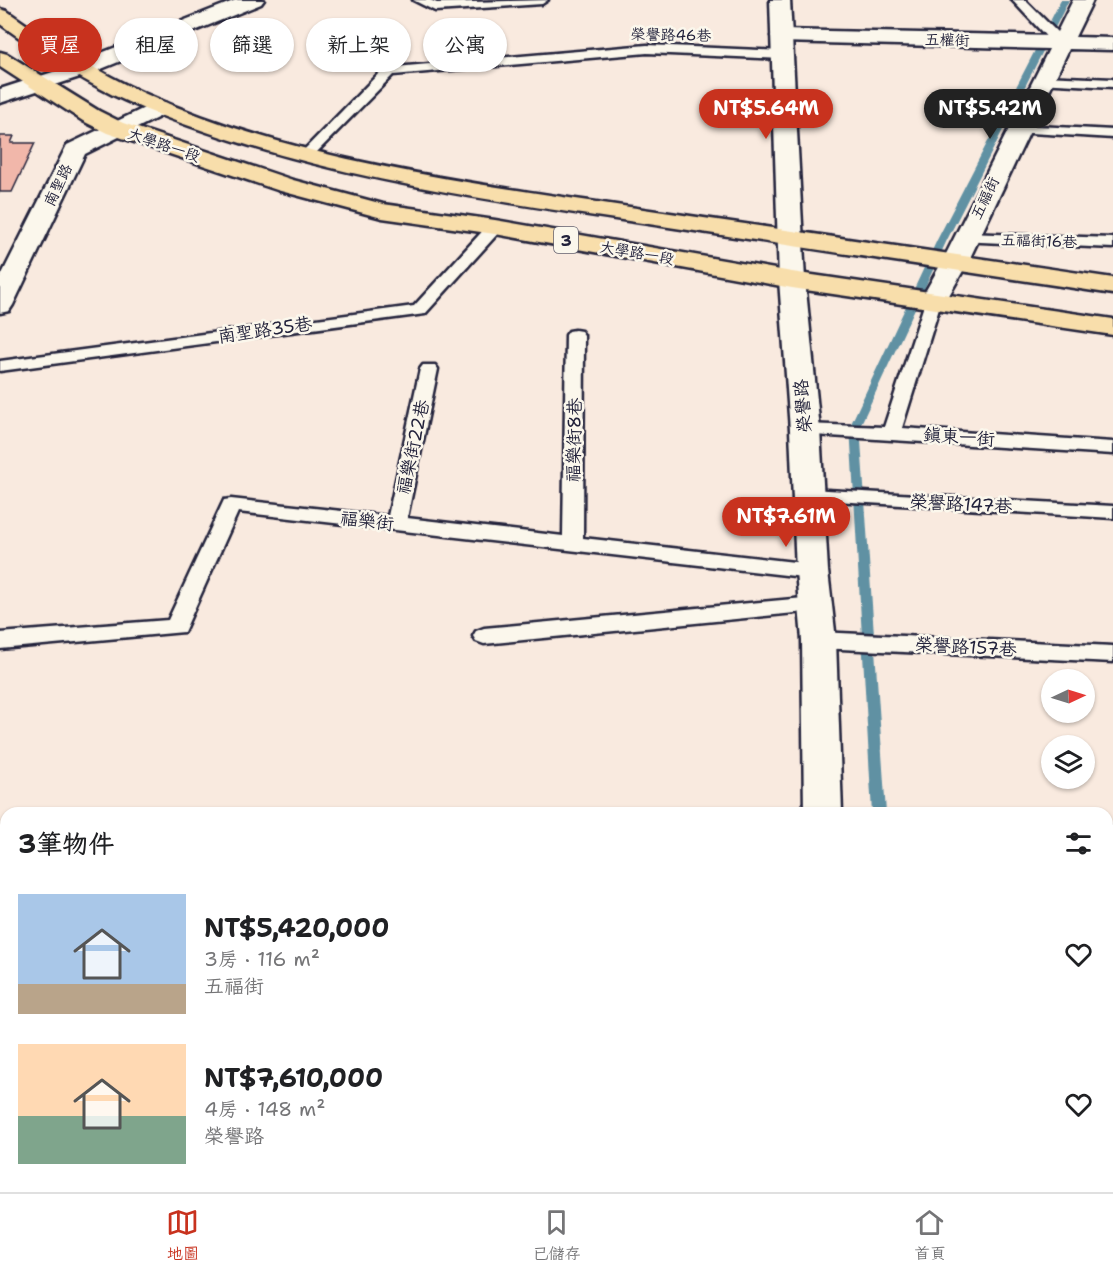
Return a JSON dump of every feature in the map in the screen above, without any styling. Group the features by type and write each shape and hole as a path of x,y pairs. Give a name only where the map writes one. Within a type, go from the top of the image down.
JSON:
{"main road":[{"name":"3","path":"0,15 18,28"},
{"name":"3","path":"0,57 39,84"},
{"name":"大學路一段","path":"87,72 159,108 244,136 307,154 452,188 1113,286"},
{"name":"大學路一段","path":"39,84 115,128 285,185 371,208 495,227 792,280 1113,327"}],"street":[{"path":"102,61 254,0"},
{"name":"榮譽路","path":"780,0 792,280 806,430 812,571 819,640 823,807"},
{"name":"五福街","path":"933,299 955,262 1083,0"},
{"name":"五權街","path":"782,46 1015,42 1113,44"},
{"path":"0,96 73,72"},
{"name":"南聖路","path":"0,305 75,150 159,108"}],"lane":[{"path":"419,0 435,7 542,0"},
{"path":"1018,0 1060,44"},
{"name":"榮譽路46巷","path":"307,154 389,70 647,48 782,46"},
{"path":"1043,80 1113,83"},
{"path":"1019,129 1113,134"},
{"name":"南聖路35巷","path":"0,366 419,310 495,227"},
{"name":"五福街16巷","path":"965,238 1113,243"},
{"path":"891,433 933,299"},
{"name":"福樂街8巷","path":"573,545 575,335"},
{"name":"福樂街22巷","path":"396,524 429,369"},
{"name":"鎮東一街","path":"806,430 1113,447"},
{"name":"榮譽路147巷","path":"809,495 1113,512"},
{"name":"福樂街","path":"0,641 176,627 231,505 812,571"},
{"path":"483,636 815,604"},
{"name":"榮譽路157巷","path":"819,640 1113,654"}],"building":[{"path":"0,136 14,136 11,143 35,143 12,192 0,192"}],"waterway":[{"path":"879,807 855,426 942,240 1065,0"}]}
